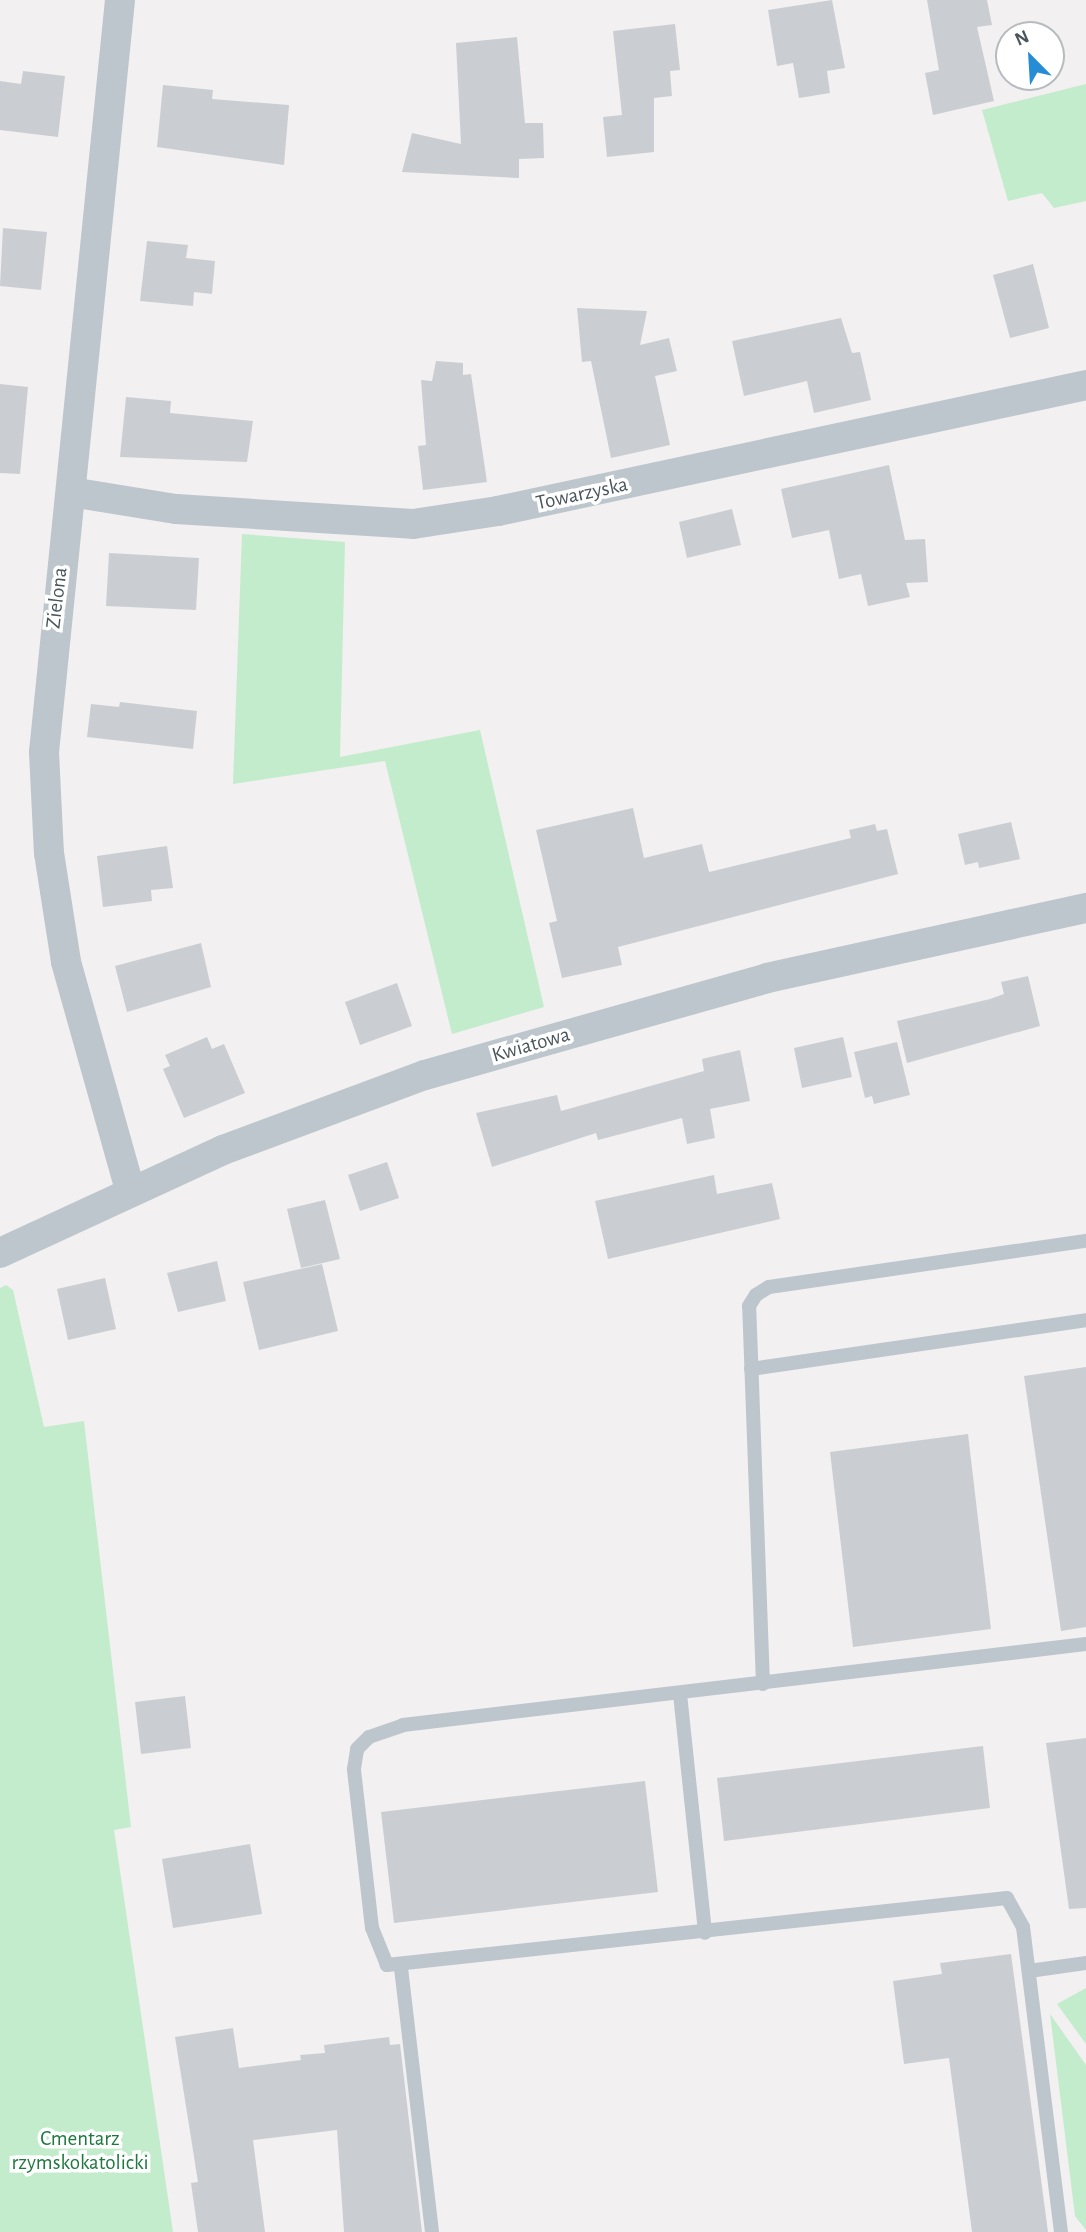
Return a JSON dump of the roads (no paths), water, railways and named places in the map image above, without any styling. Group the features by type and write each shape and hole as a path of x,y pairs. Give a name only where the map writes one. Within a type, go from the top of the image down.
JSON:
{"street":[{"name":"Zielona","path":"120,0 71,492 54,613 44,752 49,853 66,962 130,1189"},
{"name":"Towarzyska","path":"71,492 176,509 413,524 498,512 1086,385"},
{"name":"Kwiatowa","path":"0,1252 130,1189 425,1075 767,978 1086,908"}],"lane":[{"path":"763,1684 749,1306 769,1287 1086,1241"},
{"path":"751,1369 1086,1320"},
{"path":"1061,2232 1030,1971 1020,1912 1007,1898 401,1968 387,1965 372,1928 354,1769 357,1749 369,1737 403,1725 680,1695 1086,1644"},
{"path":"680,1695 705,1933"},
{"path":"1030,1971 1086,1963"},
{"path":"401,1968 432,2232"}],"park label":[{"name":"Cmentarz rzymskokatolicki","path":"80,2151"}]}
